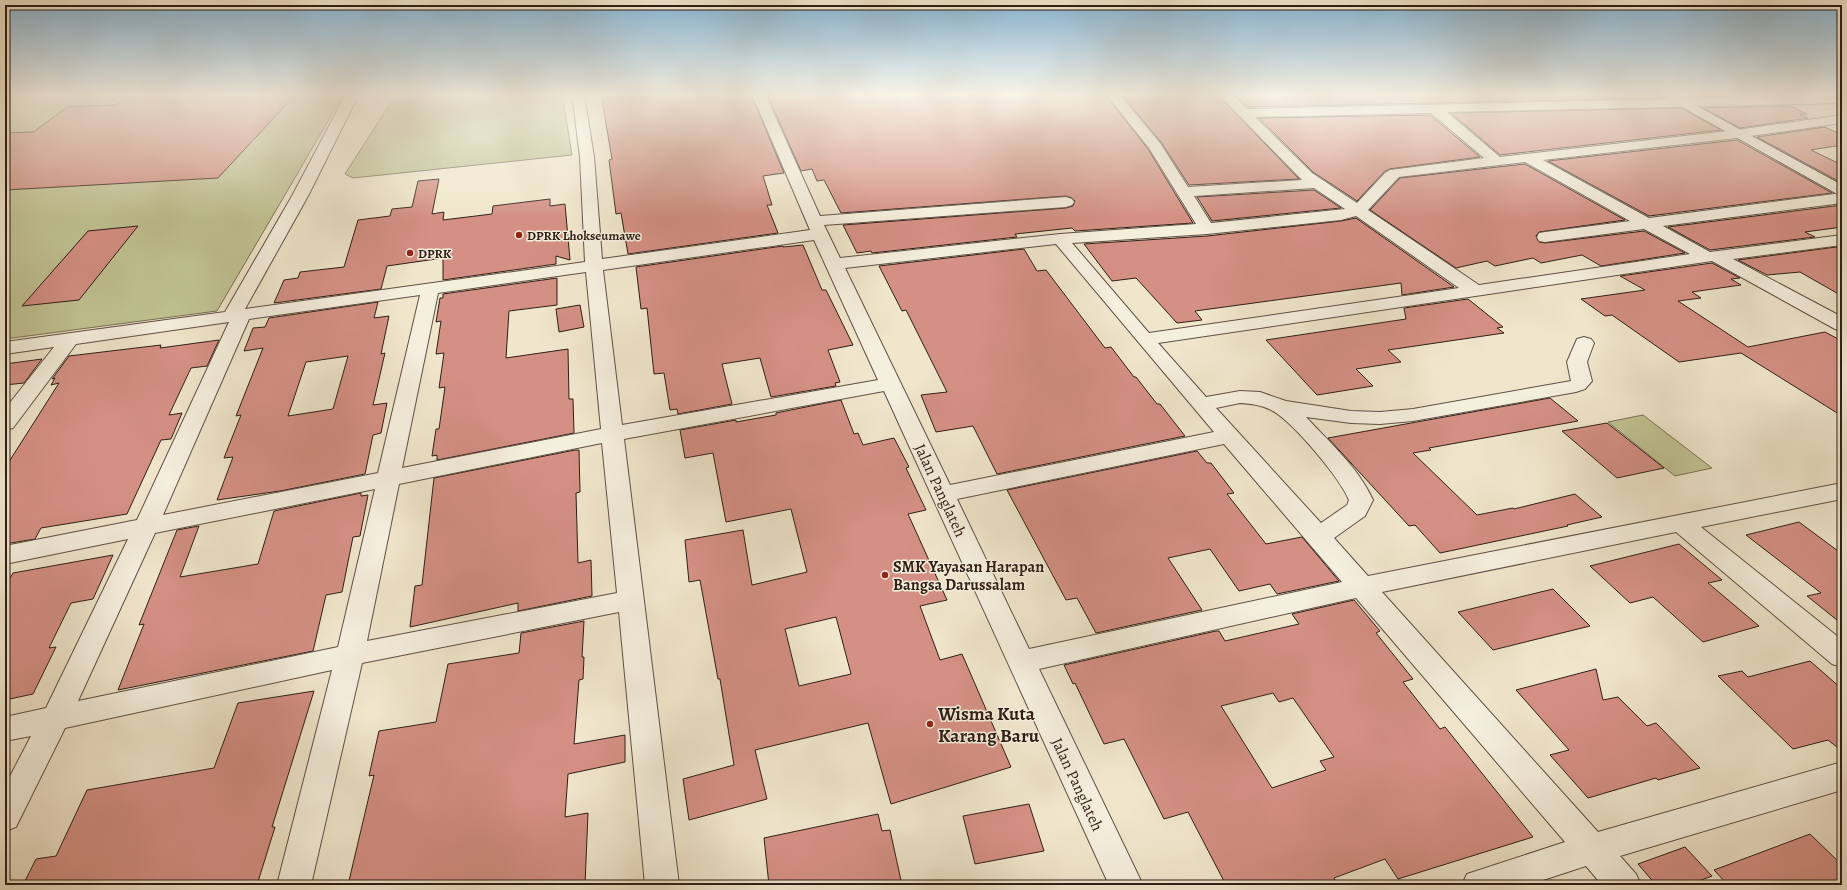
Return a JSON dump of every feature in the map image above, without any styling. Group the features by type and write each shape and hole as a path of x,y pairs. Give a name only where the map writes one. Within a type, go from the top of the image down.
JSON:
{"street":[{"path":"5,817 56,718 147,527 237,316 331,136"},
{"path":"584,136 587,157 594,266 662,885"},
{"name":"Jalan Panglateh","path":"776,136 890,384 944,494 1020,662 1126,885"},
{"path":"1146,136 1155,146 1207,229"},
{"path":"1265,136 1307,176 1476,291"},
{"path":"1466,136 1496,162"},
{"path":"835,264 1060,239 1207,229 1326,217 1359,211 1390,176 1395,173 1724,136"},
{"path":"1740,136 1842,191"},
{"path":"1528,158 1647,224 1842,325"},
{"path":"1184,192 1318,183"},
{"path":"1545,237 1842,198"},
{"path":"5,348 594,266 817,227 1066,202"},
{"path":"1060,239 1144,339 1624,885"},
{"path":"1144,339 1711,256 1842,240"},
{"path":"294,885 350,655 430,289"},
{"path":"5,423 70,339"},
{"path":"1281,407 1351,417 1380,418 1413,415 1569,388 1578,385 1582,381 1577,362 1584,343"},
{"path":"5,555 612,434 890,384"},
{"path":"1201,404 1240,397 1260,398 1281,407 1295,418 1340,466 1358,491 1361,500 1357,510 1318,537"},
{"path":"944,494 1229,436"},
{"path":"1020,662 1361,586 1842,491"},
{"path":"1680,523 1842,656"},
{"path":"5,729 350,655 631,600"},
{"path":"1479,885 1592,849 1842,776"}],"green space":[{"path":"159,136 320,136 217,311 5,339 5,182"},
{"path":"370,136 569,136 572,155 353,178 345,174"},
{"path":"1643,415 1712,468 1675,476 1608,422"}],"building":[{"path":"5,136 257,136 218,178 5,190"},
{"path":"608,136 768,136 784,173 763,176 772,205 767,205 778,233 628,254 621,213 616,214 609,160 612,159"},
{"path":"785,136 1137,136 1148,149 1193,223 1075,231 1072,228 1015,234 1017,237 872,253 871,251 857,253 843,225 1066,208 1073,206 1075,201 1066,196 841,213 824,180 817,181 812,169 801,171"},
{"path":"1156,136 1257,136 1299,179 1189,185"},
{"path":"1277,136 1454,136 1480,157 1389,169 1384,172 1357,201 1313,172"},
{"path":"1477,136 1672,136 1500,155"},
{"path":"1767,136 1842,136 1842,145 1811,150 1842,165 1842,183 1757,137"},
{"path":"1737,140 1832,193 1649,216 1548,161"},
{"path":"1525,164 1625,220 1539,232 1536,236 1539,242 1545,243 1644,231 1685,253 1601,266 1582,255 1541,263 1533,258 1495,266 1487,261 1456,268 1370,210 1400,178"},
{"path":"439,179 432,214 444,212 443,220 492,214 493,206 550,199 550,206 565,204 570,260 556,256 556,264 443,280 443,258 387,266 381,289 274,303 284,280 298,278 300,272 344,267 358,220 390,216 392,209 412,207 418,181"},
{"path":"1314,190 1341,208 1212,221 1197,197"},
{"path":"1842,205 1842,227 1805,232 1815,237 1710,250 1668,227"},
{"path":"1356,218 1454,287 1402,295 1401,283 1195,311 1202,320 1177,323 1136,278 1112,281 1084,244 1207,236"},
{"path":"138,226 79,300 22,306 88,231"},
{"path":"803,245 822,290 826,290 853,345 828,350 840,382 835,383 836,386 771,397 760,358 722,364 732,404 678,414 677,409 670,410 664,373 654,374 647,308 641,309 636,267 783,246"},
{"path":"1836,247 1842,251 1842,296 1800,272 1767,275 1738,260"},
{"path":"1024,249 1037,271 1046,270 1105,348 1111,347 1134,377 1136,377 1157,404 1160,404 1185,436 997,474 973,426 936,432 921,395 947,392 906,310 902,311 879,266"},
{"path":"1712,263 1740,278 1731,279 1741,285 1692,292 1701,298 1678,301 1748,347 1825,332 1842,341 1842,416 1741,353 1679,362 1612,315 1605,316 1581,299 1645,290 1620,276"},
{"path":"557,278 557,305 509,311 506,358 568,349 569,399 573,399 574,433 437,460 437,455 432,456 436,429 439,429 445,387 439,388 444,353 436,354 441,321 436,322 440,298 443,298 443,294"},
{"path":"1468,299 1503,327 1497,328 1504,333 1388,350 1401,362 1356,369 1373,386 1317,395 1266,340 1406,319 1404,308"},
{"path":"378,302 374,318 389,316 381,354 385,353 373,405 387,403 381,433 373,435 365,474 280,491 217,500 233,457 224,458 241,415 236,416 263,348 244,351 253,328 265,327 269,318","holes":["348,356 333,409 288,416 306,362"]},
{"path":"580,305 584,327 559,332 556,309"},
{"path":"219,340 207,366 191,368 169,415 182,413 171,439 161,440 127,514 41,528 35,539 5,544 5,468 59,383 51,385 55,378 52,379 69,356 161,345 160,348"},
{"path":"42,359 24,383 5,385 5,364"},
{"path":"1550,398 1578,421 1429,448 1431,450 1413,453 1477,515 1514,509 1575,494 1602,517 1567,525 1568,526 1440,553 1415,525 1409,526 1328,438"},
{"path":"841,400 854,434 858,433 863,445 894,438 909,467 906,468 926,510 908,514 947,600 920,606 940,660 962,654 1011,767 891,804 868,723 755,750 767,799 689,820 683,779 734,765 720,679 718,679 700,580 689,582 685,540 743,530 752,585 807,572 791,509 726,522 713,453 685,458 680,430 736,420 736,422 776,415 776,413","holes":["836,617 851,674 799,686 785,629"]},
{"path":"1607,423 1664,468 1617,478 1562,431"},
{"path":"579,450 580,492 576,493 578,563 591,560 592,596 518,611 518,603 410,627 415,586 422,585 434,478"},
{"path":"1197,451 1207,463 1211,463 1234,493 1227,494 1266,544 1302,537 1339,581 1277,594 1270,584 1239,591 1210,549 1168,558 1202,610 1096,633 1077,598 1066,600 1007,490"},
{"path":"361,493 361,496 368,495 360,536 353,537 342,592 326,595 313,651 118,690 144,624 139,625 177,530 199,526 180,577 258,564 274,511"},
{"path":"1799,522 1842,554 1842,624 1807,596 1821,593 1746,535"},
{"path":"1679,544 1722,580 1708,583 1759,626 1703,642 1653,597 1630,603 1590,566"},
{"path":"113,555 93,599 71,603 49,648 56,647 33,694 5,700 5,587 13,573"},
{"path":"1553,589 1590,626 1493,650 1458,612"},
{"path":"1354,600 1380,631 1376,633 1413,679 1403,682 1440,729 1445,727 1533,837 1398,879 1385,859 1334,878 1338,885 1226,885 1188,812 1164,819 1124,739 1104,744 1075,683 1073,684 1064,665 1216,631 1219,631 1225,641 1299,624 1292,614","holes":["1273,693 1279,702 1293,698 1334,757 1320,761 1326,770 1272,788 1221,706"]},
{"path":"584,621 582,657 584,657 583,679 579,680 574,744 625,735 625,762 568,774 565,817 588,813 585,885 348,885 374,775 369,776 379,731 436,722 448,664 519,653 521,633"},
{"path":"1810,661 1842,689 1842,751 1828,740 1793,749 1718,676 1742,671 1748,677"},
{"path":"1596,669 1603,700 1618,697 1647,726 1656,723 1700,768 1658,780 1656,778 1588,798 1550,755 1569,750 1516,690"},
{"path":"314,691 272,827 275,827 257,885 23,885 36,859 56,856 87,790 214,768 238,703"},
{"path":"1029,804 1044,851 975,864 963,816"},
{"path":"878,814 882,831 890,830 902,885 769,885 764,838"},
{"path":"1810,834 1842,865 1842,885 1728,885 1714,870"},
{"path":"1685,847 1712,876 1688,885 1656,885 1638,864"}],"place":[{"name":"DPRK Lhokseumawe","path":"519,235"},
{"name":"DPRK","path":"410,253"},
{"name":"SMK Yayasan Harapan Bangsa Darussalam","path":"885,575"},
{"name":"Wisma Kuta Karang Baru","path":"930,724"}]}
